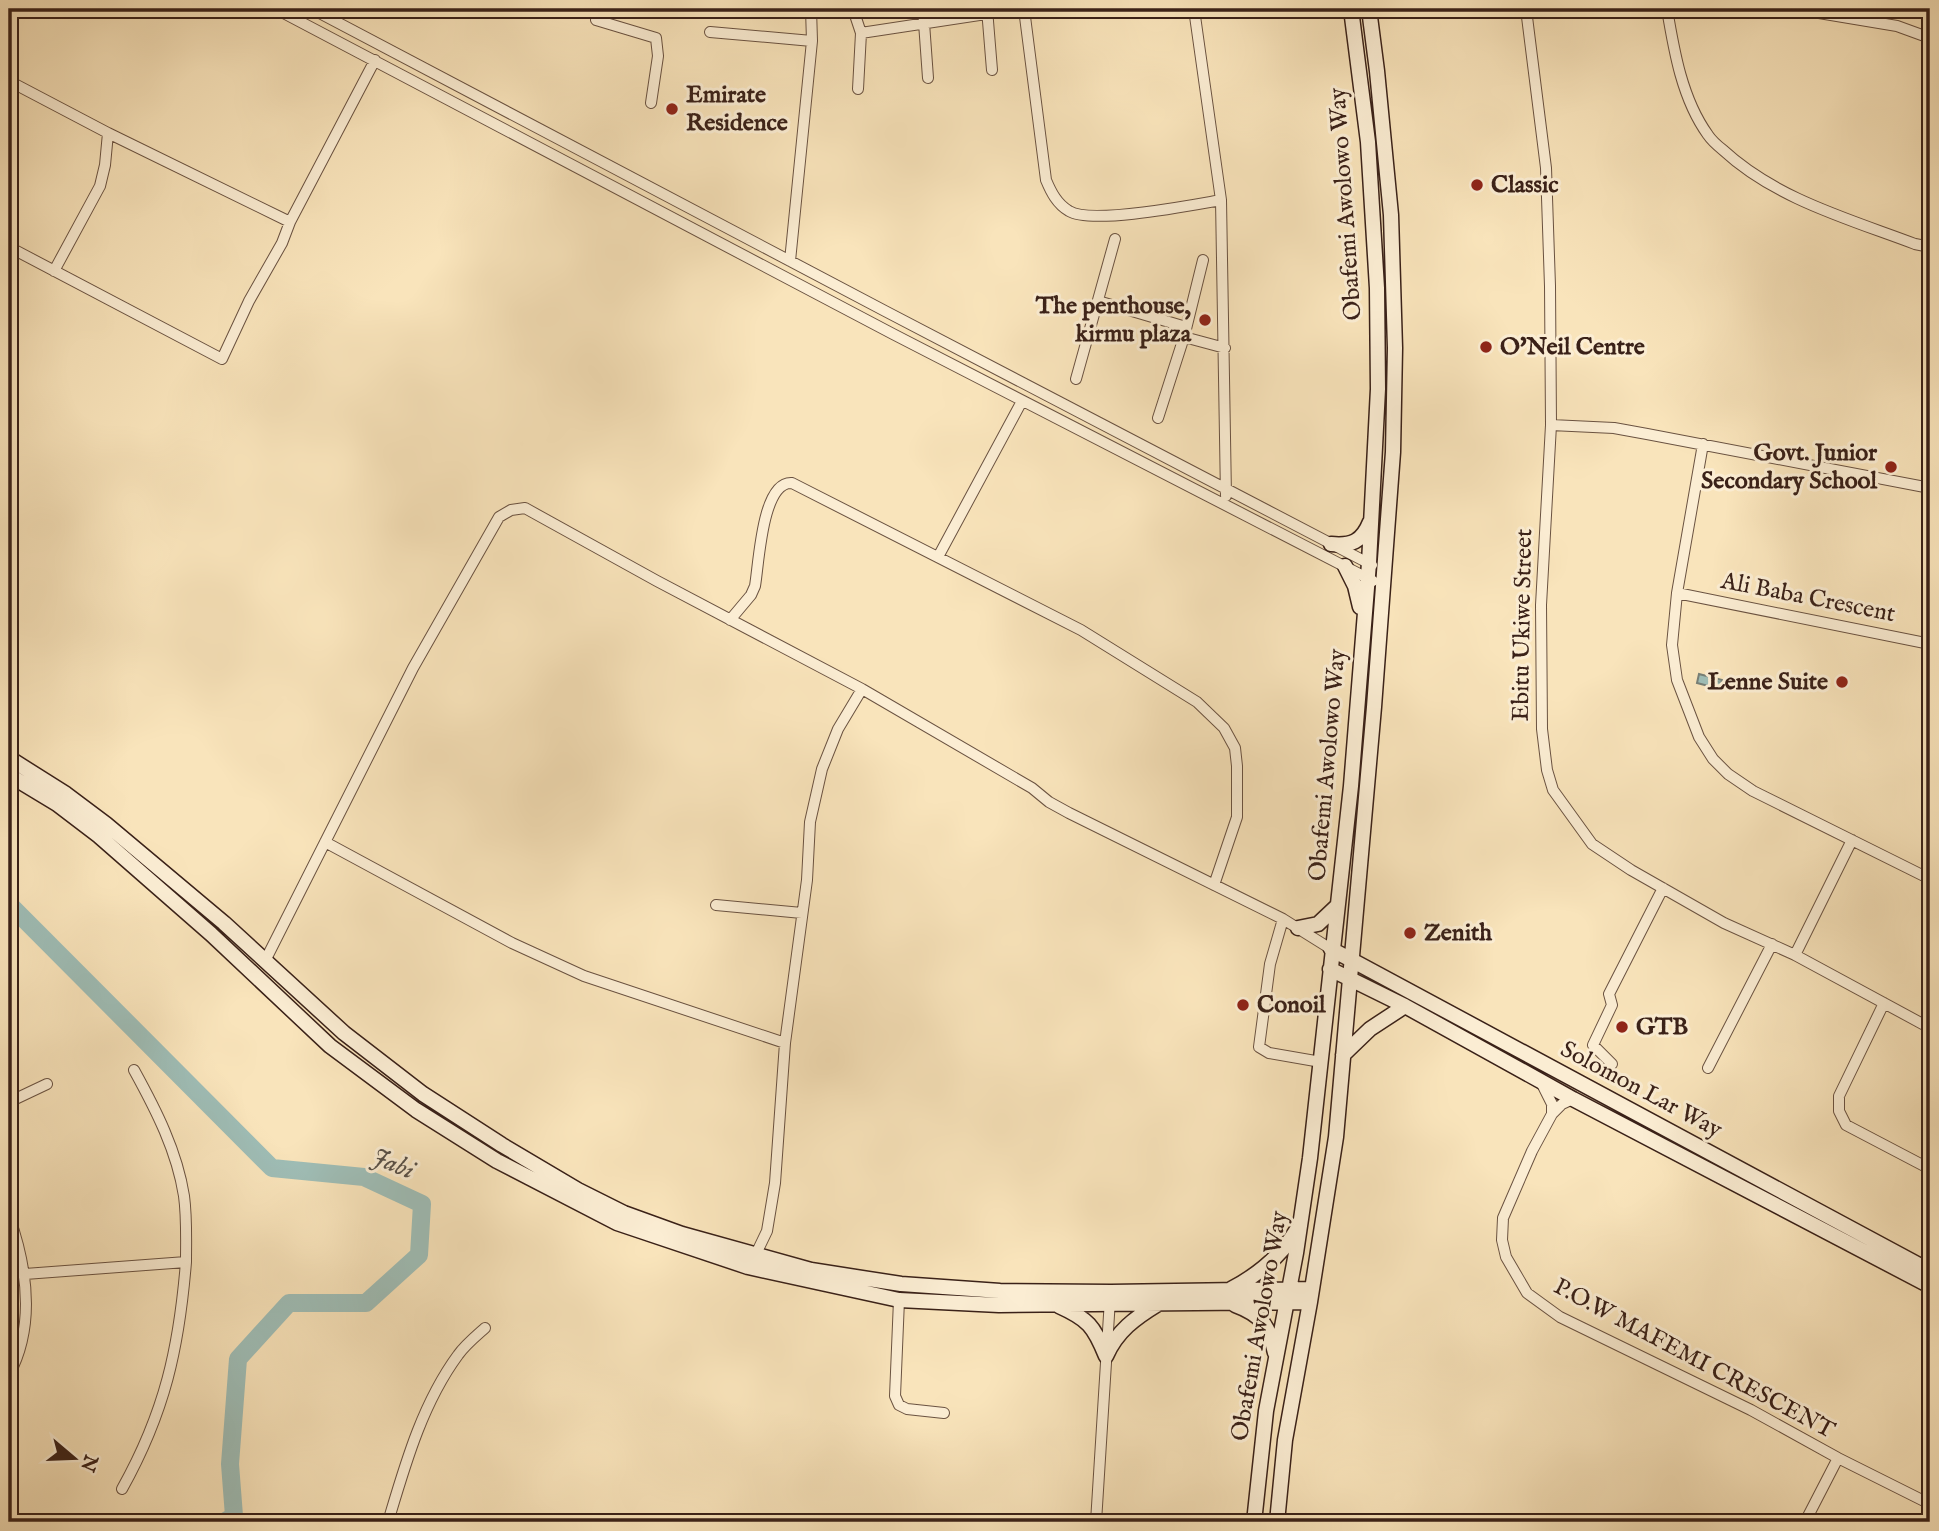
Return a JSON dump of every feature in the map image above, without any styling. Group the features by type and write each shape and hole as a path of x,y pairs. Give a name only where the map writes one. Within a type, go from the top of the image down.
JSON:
{"main road":[{"name":"Obafemi Awolowo Way","path":"1254,1522 1266,1411 1301,1224 1321,1062 1331,949 1351,786 1368,570 1378,389 1377,288 1370,163 1351,9"},
{"name":"Obafemi Awolowo Way","path":"1277,1522 1285,1440 1330,1180 1374,707 1395,400 1394,289 1386,157 1369,9"},
{"path":"1331,544 1346,545 1356,542 1366,532 1371,518"},
{"path":"1345,566 1355,586 1363,636"},
{"path":"9,758 66,794 106,824 344,1033 423,1094 617,1223 748,1268 899,1300 999,1305 1054,1304 1111,1298 1311,1295"},
{"path":"9,775 57,804 99,836 211,934 330,1046 416,1110 497,1161 592,1204 682,1234 811,1270 901,1284 1160,1303 1227,1296 1275,1259 1286,1248 1301,1224"},
{"path":"1298,928 1318,924 1337,906"},
{"name":"Solomon Lar Way","path":"1331,949 1930,1271"},
{"name":"Solomon Lar Way","path":"1330,969 1405,1006 1573,1099 1930,1286"},
{"path":"1343,1055 1370,1029 1405,1006"},
{"path":"1227,1296 1252,1311 1264,1322 1276,1357"},
{"path":"1106,1356 1114,1338 1123,1328 1160,1303"},
{"path":"1054,1304 1084,1319 1096,1331 1106,1356"}],"street":[{"path":"276,9 1021,401 1226,503 1345,566 1368,570"},
{"path":"603,9 596,20 656,38 658,57 652,103"},
{"path":"790,261 813,41 811,9"},
{"path":"853,9 861,33 858,89"},
{"path":"923,9 928,78"},
{"path":"861,33 988,11 1021,9 1046,180 1053,195 1069,211 1088,217 1222,200"},
{"path":"1194,9 1222,200 1226,503"},
{"name":"Ebitu Ukiwe Street","path":"1526,9 1546,168 1552,342 1551,425 1541,605 1542,729 1547,770 1553,790 1591,844 1724,923 1795,955 1930,1028"},
{"path":"1667,9 1674,51 1688,96 1708,136 1745,170 1796,198 1915,244 1930,247"},
{"path":"1795,9 1898,26 1930,38"},
{"path":"309,25 314,10 1331,544 1384,578"},
{"path":"988,11 992,70"},
{"path":"710,32 813,41"},
{"path":"9,247 222,359 249,300 282,243 290,222 375,60"},
{"path":"9,81 290,222"},
{"path":"54,271 100,186 106,165 108,133"},
{"path":"1076,379 1115,239"},
{"path":"1158,418 1185,332 1203,260"},
{"path":"1098,301 1225,348"},
{"path":"938,558 1021,401"},
{"path":"1551,425 1614,428 1930,488"},
{"path":"1703,444 1677,593 1672,645 1677,680 1699,737 1713,759 1728,774 1754,791 1930,879"},
{"path":"730,620 751,595 755,586 767,511 773,494 786,482 1081,630 1197,702 1224,728 1235,748 1237,817 1214,886"},
{"path":"265,961 413,668 499,517 504,513 525,508 862,689 1032,788 1069,813 1283,919 1331,949"},
{"name":"Ali Baba Crescent","path":"1677,593 1930,644"},
{"path":"756,1254 767,1231 775,1183 785,1043 807,880 810,822 822,769 838,729 862,689"},
{"path":"1795,955 1852,840"},
{"path":"325,842 512,943 584,976 785,1043"},
{"path":"1612,1064 1593,1045 1612,1004 1609,994 1663,888"},
{"path":"716,905 802,913"},
{"path":"1283,919 1270,964 1259,1047 1269,1054 1321,1062"},
{"path":"1708,1068 1772,944"},
{"path":"1884,1003 1839,1096 1839,1111 1846,1125 1930,1169"},
{"path":"122,1489 159,1412 173,1366 186,1262 184,1199 176,1160 155,1109 134,1070"},
{"path":"1541,1081 1552,1104 1552,1114"},
{"path":"9,1102 47,1084"},
{"name":"P.O.W MAFEMI CRESCENT","path":"1573,1099 1562,1104 1552,1114 1532,1151 1503,1218 1502,1240 1506,1257 1527,1293 1560,1317 1751,1410 1930,1504"},
{"path":"9,1216 21,1250 26,1309 24,1332 9,1375"},
{"path":"25,1274 186,1262"},
{"path":"1096,1522 1111,1298"},
{"path":"899,1300 895,1396 899,1405 907,1409 944,1413"},
{"path":"388,1522 408,1454 436,1390 459,1353 485,1328"},
{"path":"1805,1522 1838,1458"}],"water":[{"path":"1699,674 1722,680 1720,689 1697,683"}],"waterway":[{"name":"Jabi","path":"9,904 272,1168 364,1177 422,1204 419,1255 366,1303 289,1303 238,1359 230,1464 234,1516 224,1522"}],"place":[{"name":"Emirate Residence","path":"672,109"},
{"name":"Classic","path":"1477,185"},
{"name":"The penthouse, kirmu plaza","path":"1205,320"},
{"name":"O'Neil Centre","path":"1486,347"},
{"name":"Govt. Junior Secondary School","path":"1891,467"},
{"name":"Lenne Suite","path":"1842,682"},
{"name":"Zenith","path":"1410,933"},
{"name":"Conoil","path":"1243,1005"},
{"name":"GTB","path":"1622,1027"}]}
